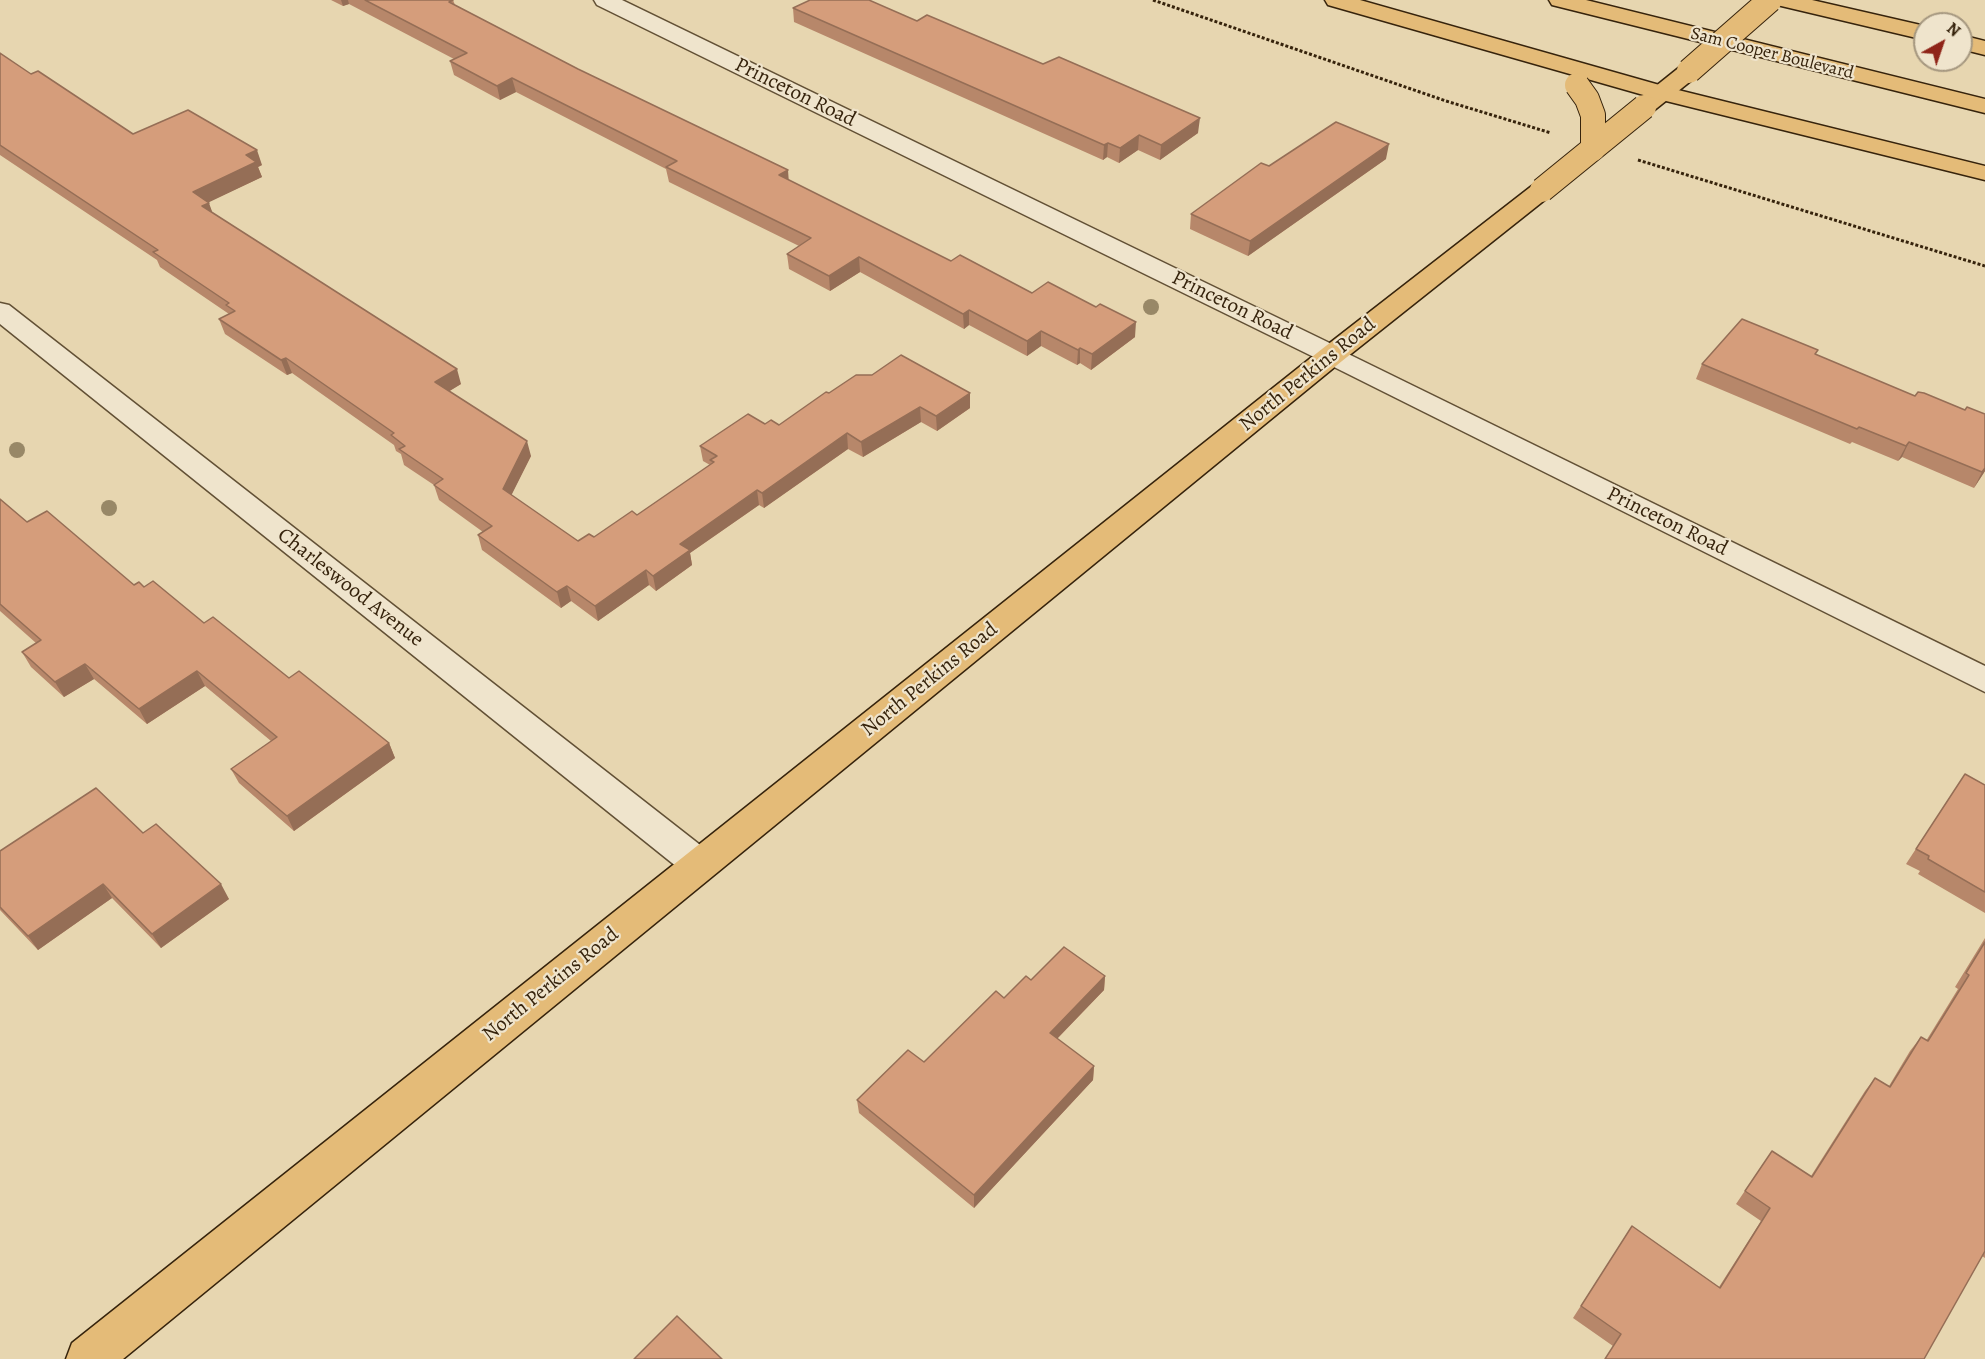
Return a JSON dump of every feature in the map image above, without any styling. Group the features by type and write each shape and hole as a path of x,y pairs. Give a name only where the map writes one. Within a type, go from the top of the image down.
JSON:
{"main road":[{"path":"1336,0 1540,58 1653,100 1985,173"},
{"name":"Sam Cooper Boulevard","path":"1560,0 1985,106"},
{"name":"North Perkins Road","path":"88,1359 1332,355 1593,149 1689,71 1770,0"},
{"path":"1785,0 1913,30"},
{"path":"1804,0 1913,20"},
{"path":"1540,58 1577,85 1587,99 1593,115 1593,149"}],"street":[{"name":"Princeton Road","path":"605,0 1332,355 1985,680"},
{"name":"Charleswood Avenue","path":"0,311 700,865"}],"building":[{"path":"365,0 453,0 449,2 578,69 788,170 779,175 951,261 960,255 1032,293 1048,282 1096,307 1100,304 1136,322 1092,354 1080,348 1078,350 1041,331 1027,341 969,310 963,314 859,257 829,276 787,254 811,238 666,167 677,161 512,78 497,86 450,61 467,53"},
{"path":"810,0 869,0 917,21 927,15 1043,64 1059,57 1200,118 1161,145 1139,135 1120,148 1108,143 1104,145 793,8"},
{"path":"0,53 31,74 38,71 133,134 188,110 257,150 246,155 256,162 193,192 209,203 202,206 457,369 435,382 527,441 503,489 578,541 589,534 594,537 632,511 637,515 714,462 710,460 717,456 700,446 748,414 765,424 771,420 779,425 826,392 829,393 856,375 872,375 901,355 970,393 936,416 920,407 861,442 847,433 762,493 757,490 680,544 690,550 653,576 646,570 595,606 567,586 557,592 478,535 492,526 434,485 443,479 399,449 405,446 391,435 394,433 286,358 281,360 219,319 235,311 226,305 229,303 153,252 158,250 0,145"},
{"path":"1336,122 1389,144 1250,241 1191,214 1261,163 1269,166"},
{"path":"1742,319 1818,350 1815,354 1915,396 1918,392 1924,393 1965,410 1967,407 1985,414 1985,468 1982,472 1909,442 1906,446 1859,427 1857,429 1702,364"},
{"path":"0,499 27,522 47,511 134,585 139,582 144,587 153,581 204,623 213,617 289,678 299,671 389,743 287,816 231,769 277,737 197,671 139,709 85,664 55,682 22,652 41,640 0,604"},
{"path":"1965,774 1985,785 1985,892 1928,859 1929,856 1916,849"},
{"path":"96,788 143,833 156,824 221,884 152,934 103,884 28,936 0,907 0,851"},
{"path":"1985,942 1985,1251 1924,1359 1605,1359 1621,1334 1581,1306 1632,1226 1720,1288 1770,1208 1745,1191 1772,1151 1812,1177 1875,1078 1890,1087 1921,1037 1928,1041 1969,975 1966,973"},
{"path":"1064,947 1105,976 1050,1033 1094,1066 974,1195 857,1100 908,1050 924,1062 996,991 1004,998 1026,976 1031,980"},
{"path":"677,1316 722,1359 634,1359"}]}
